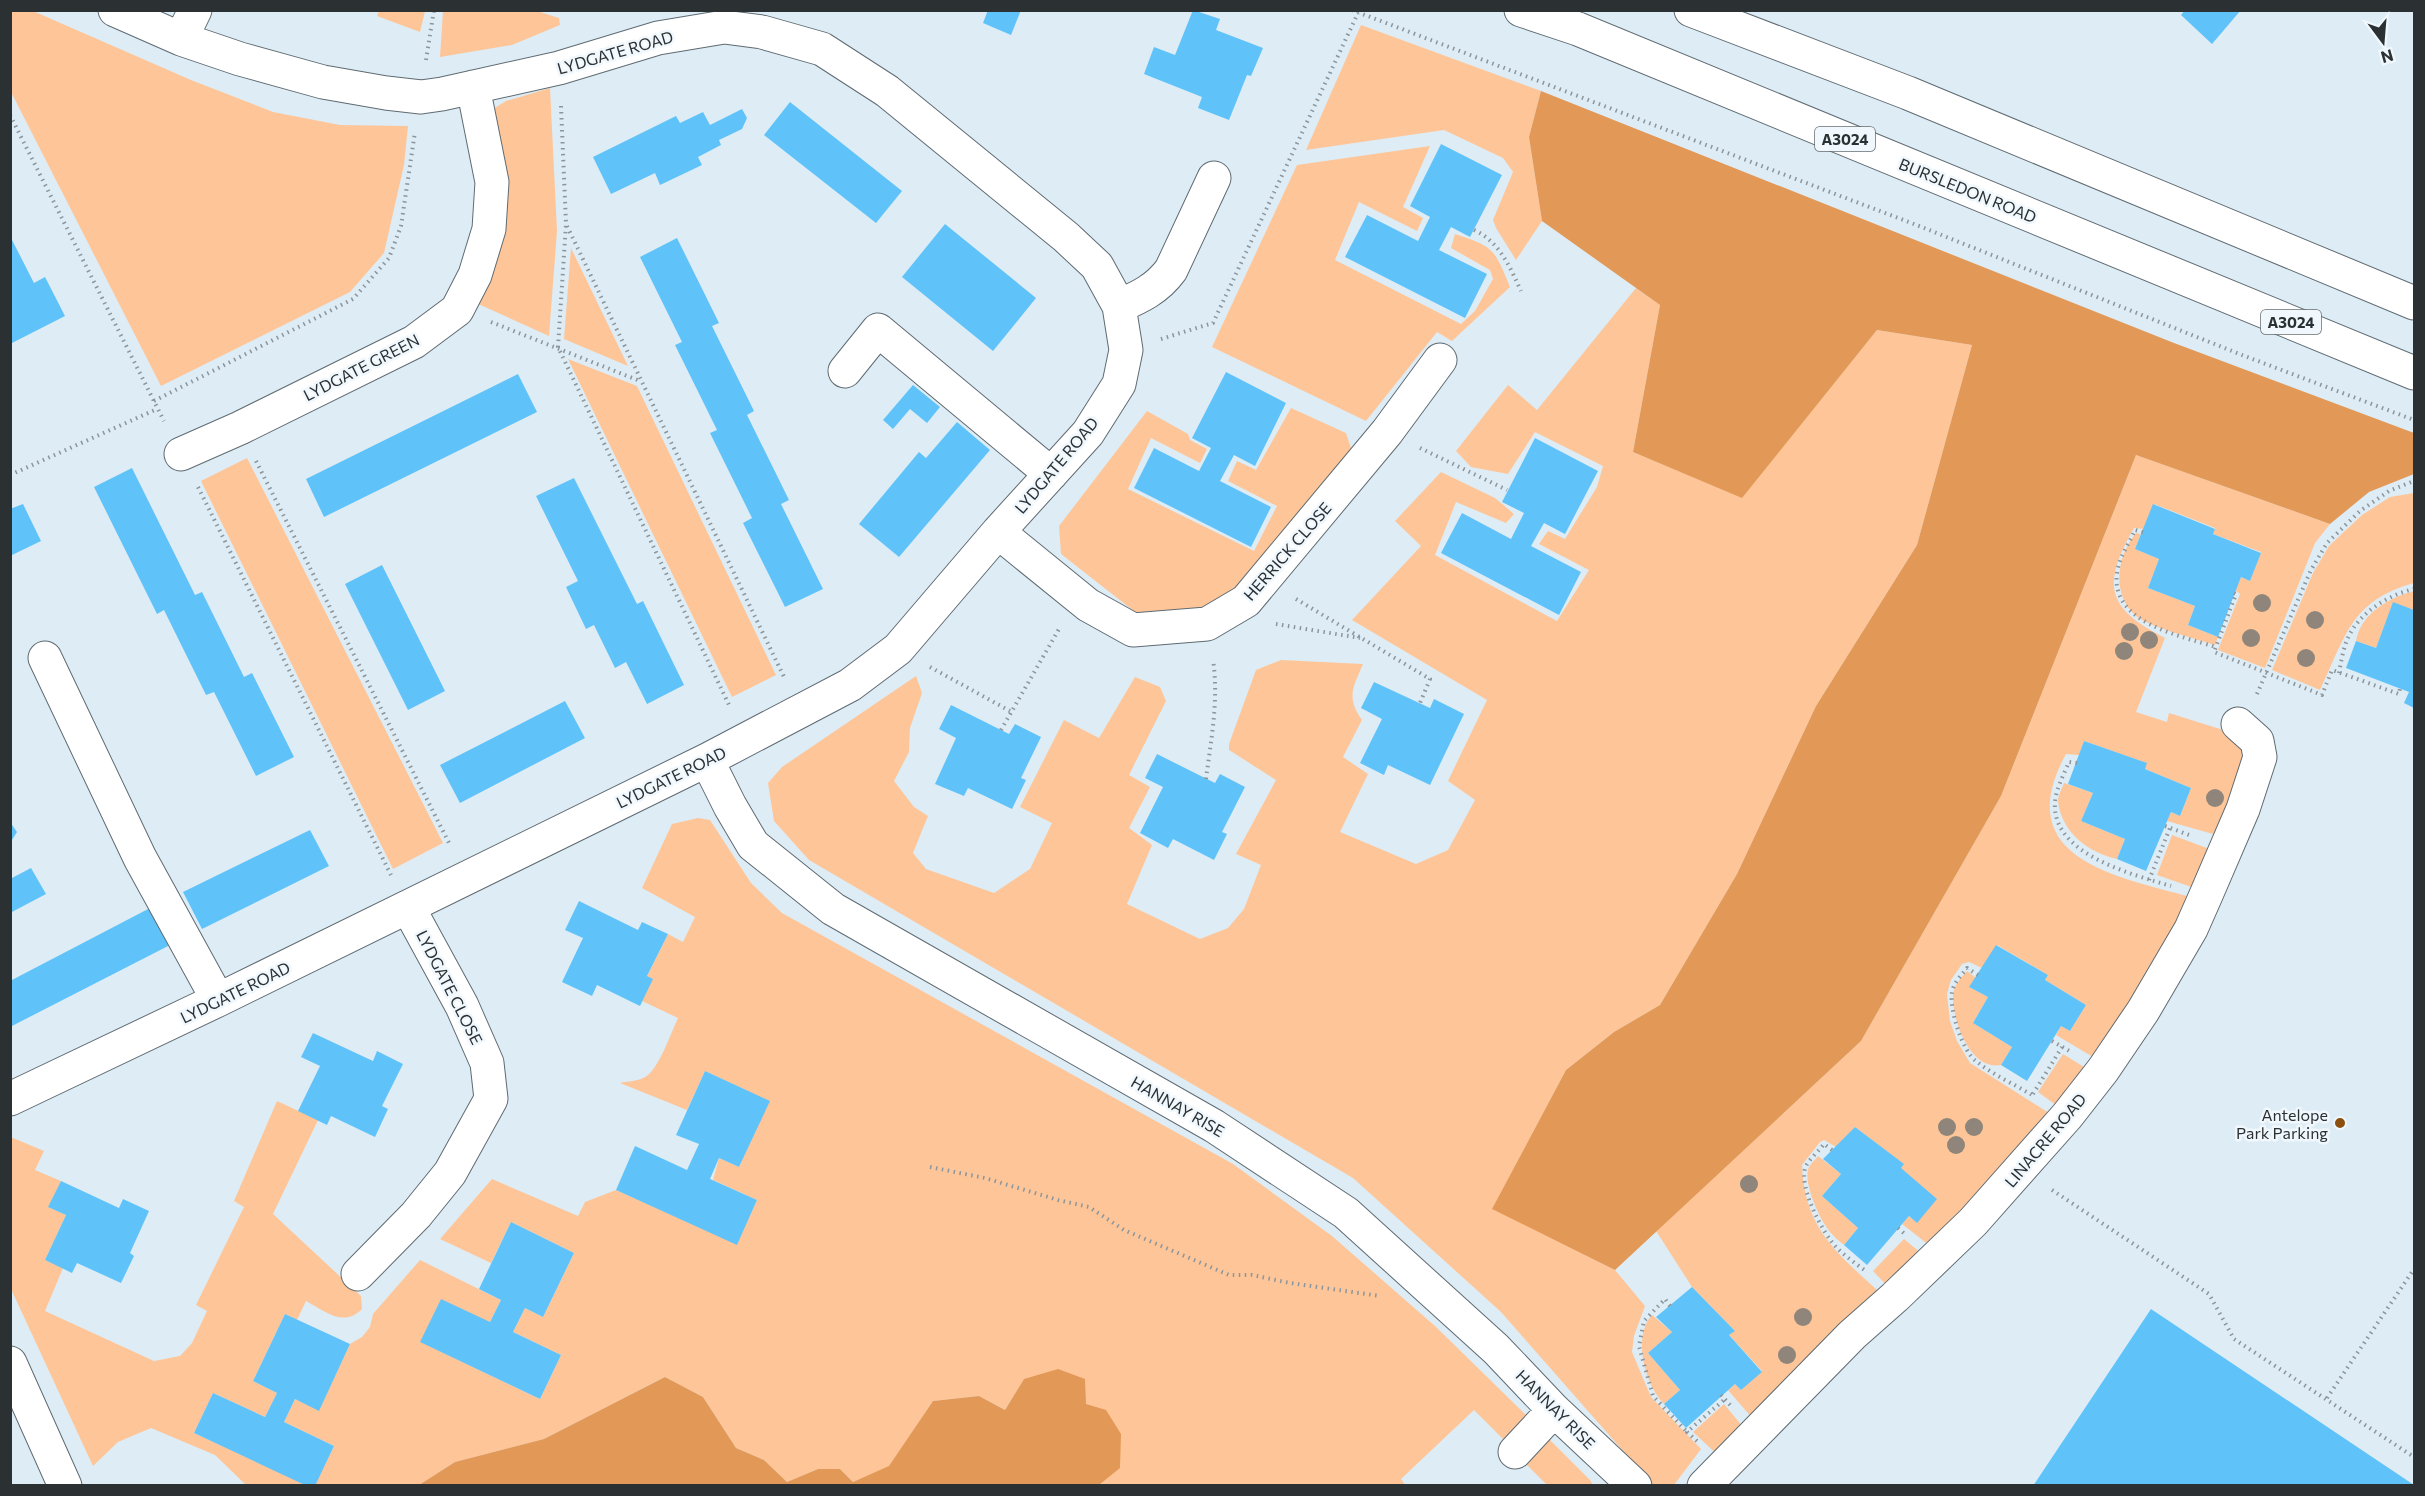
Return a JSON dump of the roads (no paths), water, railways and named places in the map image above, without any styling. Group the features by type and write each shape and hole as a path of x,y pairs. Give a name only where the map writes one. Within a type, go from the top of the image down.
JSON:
{"street":[{"name":"LYDGATE ROAD","path":"10,1099 408,908 707,760 850,685 898,649 998,532 1088,433 1119,384 1126,350 1119,306 1097,266 1066,237 887,91 822,49 762,32 724,27 658,38 559,68 421,97 323,82 240,59 188,25 115,10"},
{"name":"BURSLEDON ROAD","path":"1521,10 1589,34 2415,373"},
{"path":"1691,10 1908,93 2415,303"},
{"name":"LYDGATE GREEN","path":"181,454 240,428 414,342 457,310 475,275 489,229 492,182 473,87"},
{"path":"1119,306 1140,297 1162,282 1171,270 1214,178"},
{"path":"845,371 878,330 1051,474"},
{"name":"HERRICK CLOSE","path":"998,532 1088,605 1133,630 1215,620 1246,601 1264,581 1387,432 1440,360"},
{"path":"45,658 140,858 218,1000"},
{"name":"LINACRE ROAD","path":"1704,1485 1852,1335 1973,1222 2021,1170 2082,1097 2137,1021 2191,929 2243,809 2260,757 2257,741 2240,725"},
{"name":"HANNAY RISE","path":"707,760 753,845 833,909 1214,1126 1346,1213 1496,1348 1554,1410 1635,1485"},
{"name":"LYDGATE CLOSE","path":"358,1274 416,1215 450,1173 491,1099 488,1062 462,1006 408,908"},
{"path":"10,1363 65,1485"},
{"path":"1515,1452 1554,1410"}],"place":[{"name":"Antelope Park Parking","path":"2340,1123"}]}
